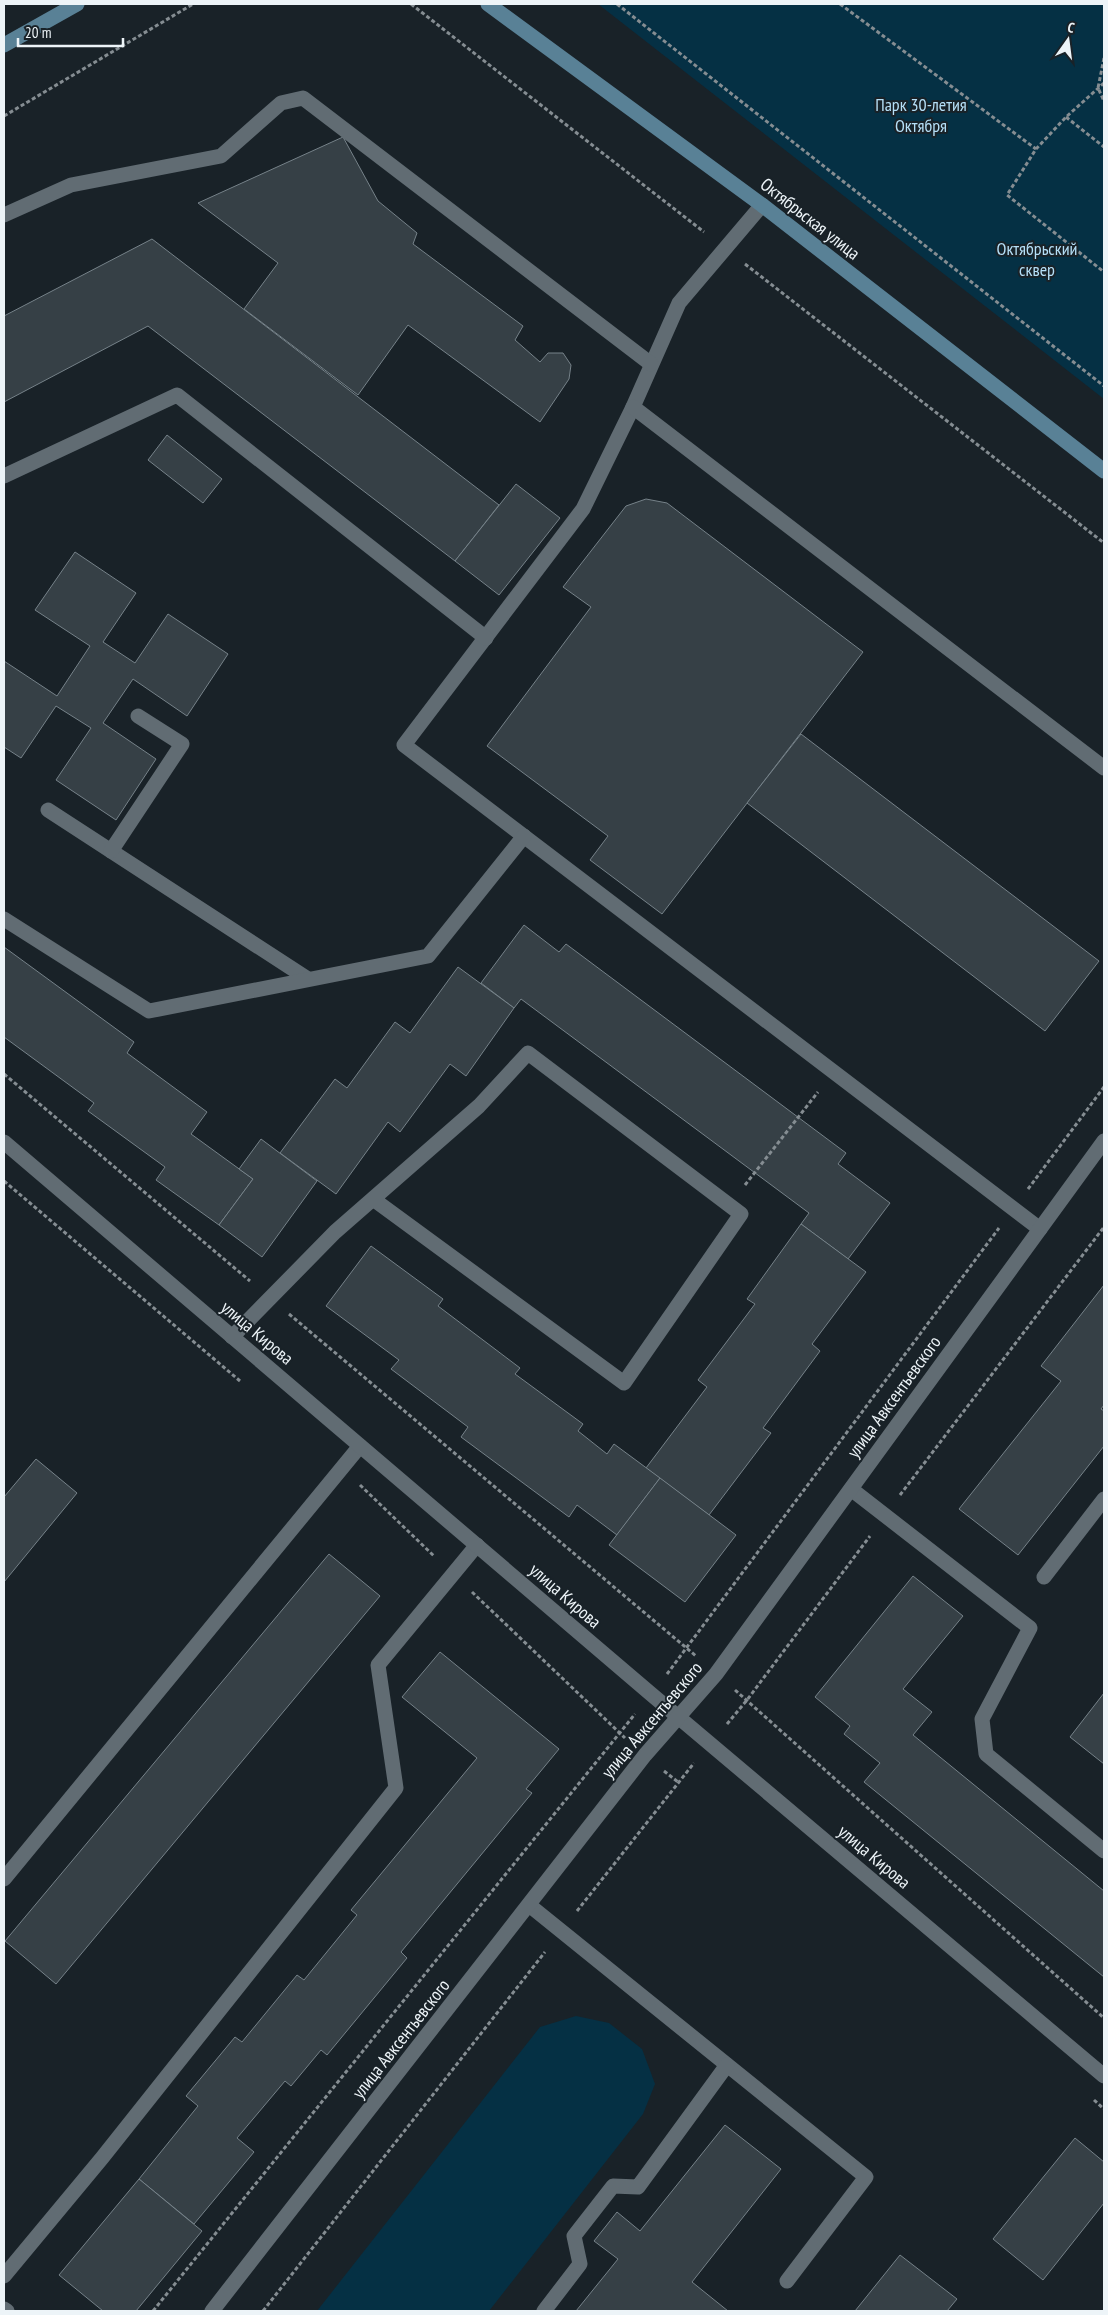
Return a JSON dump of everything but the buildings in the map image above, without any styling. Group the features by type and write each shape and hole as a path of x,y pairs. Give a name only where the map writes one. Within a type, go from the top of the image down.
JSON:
{"main road":[{"path":"4,45 78,4"},
{"name":"Октябрьская улица","path":"488,4 762,205 1104,471"}],"street":[{"path":"4,215 71,185 221,156 281,103 303,98 651,364"},
{"path":"762,205 680,303 633,407 583,509 404,745 1040,1229"},
{"path":"4,476 178,395 486,638"},
{"path":"633,407 1104,768"},
{"path":"111,851 182,744 138,716"},
{"path":"48,810 308,979"},
{"path":"4,918 149,1011 428,956 524,836"},
{"path":"232,1337 335,1232 479,1106 528,1053 741,1214 624,1383 373,1199"},
{"name":"улица Авксентьевского","path":"212,2311 645,1755 716,1674 1104,1141"},
{"name":"улица Кирова","path":"4,1142 710,1744 1104,2076"},
{"path":"4,1879 360,1446"},
{"path":"851,1489 1030,1628 982,1719 986,1754 1104,1851"},
{"path":"1044,1577 1104,1499"},
{"path":"4,2276 102,2158 396,1788 378,1665 477,1545"},
{"path":"529,1905 560,1932 866,2177 787,2281"},
{"path":"544,2311 580,2264 574,2236 612,2186 638,2187 727,2065"}],"path":[{"path":"4,116 192,4"},
{"path":"411,4 1104,543"},
{"path":"616,4 1104,386"},
{"path":"840,4 1036,149"},
{"path":"1104,58 1098,88 1104,102"},
{"path":"1104,83 1066,117 1036,149 1007,195 1104,272"},
{"path":"1066,117 1104,147"},
{"path":"729,1205 834,1072"},
{"path":"4,1074 748,1700 1104,2018"},
{"path":"264,2311 560,1932 710,1744 748,1700 884,1516 1104,1226"}],"green space":[{"name":"Парк 30-летия Октября","path":"598,4 1104,4 1104,399"},
{"path":"576,2016 609,2023 642,2049 655,2084 643,2114 489,2311 317,2311 540,2027"}],"park label":[{"name":"Октябрьский сквер","path":"1037,259"}]}
